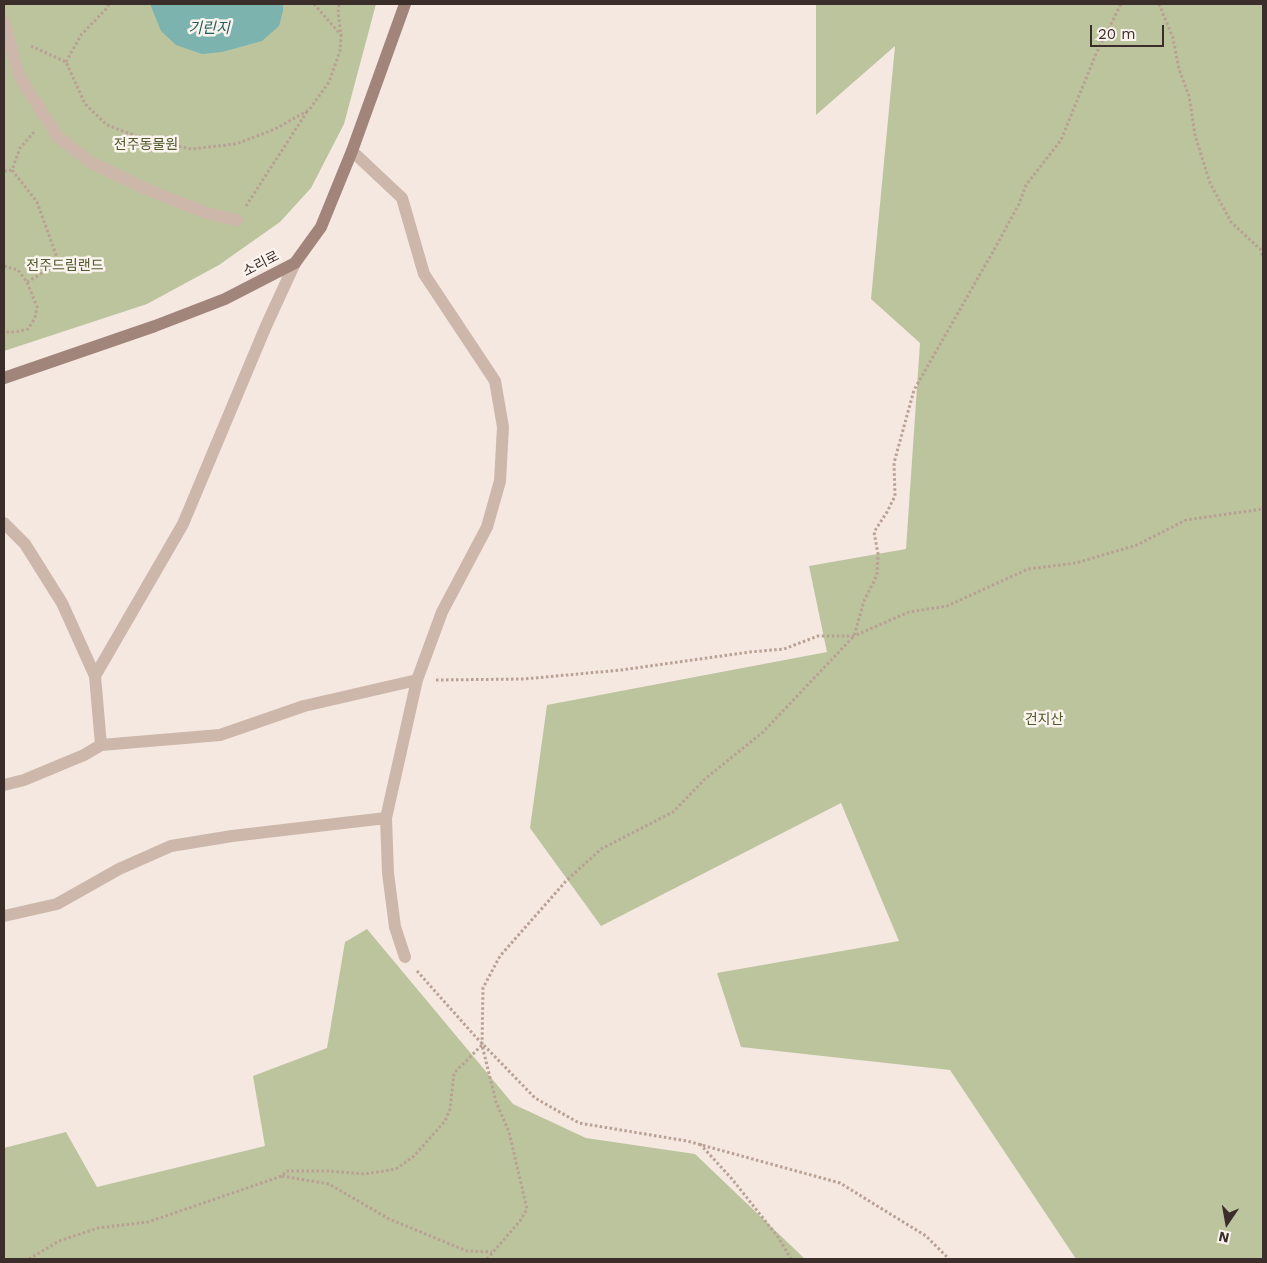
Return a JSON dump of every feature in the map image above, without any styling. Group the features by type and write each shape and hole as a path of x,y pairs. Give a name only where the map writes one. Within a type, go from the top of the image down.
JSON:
{"street":[{"name":"소리로","path":"4,378 155,326 225,299 294,263 320,227 352,151 405,4"},
{"path":"5,25 19,76 58,136 90,162 148,190 207,213 237,220"},
{"path":"352,151 402,198 424,274 495,381 503,427 500,481 487,527 442,612 417,680 386,818 388,874 395,927 405,957"},
{"path":"95,676 183,524 294,263"},
{"path":"4,523 25,544 62,603 95,676 101,745"},
{"path":"4,785 24,780 84,756 101,745 220,736 304,706 417,680"},
{"path":"4,916 56,904 119,869 171,846 232,836 386,818"}],"path":[{"path":"66,62 81,35 109,4"},
{"path":"314,4 341,35"},
{"path":"237,220 329,82 340,50 339,4"},
{"path":"854,636 864,601 877,575 878,554 874,532 895,496 894,464 914,390 996,248 1019,204 1026,185 1061,140 1096,54 1121,4"},
{"path":"1159,4 1173,38 1179,69 1189,96 1195,134 1210,183 1231,222 1260,249 1263,256"},
{"path":"5,25 35,49 66,62 84,104 107,124 136,136 191,149 236,144 275,129 309,110"},
{"path":"12,170 20,148 46,118"},
{"path":"4,171 12,170"},
{"path":"12,170 38,202 59,263 27,282"},
{"path":"4,266 18,270 27,282 37,307 36,318 28,329 4,332"},
{"path":"487,1259 520,1221 527,1209 509,1132 496,1102 482,1044 484,988 500,956 566,881 601,849 672,812 705,779 763,732 854,636 909,612 947,606 1028,569 1076,563 1137,545 1186,520 1263,509"},
{"path":"417,680 524,680 621,670 784,649 818,636 854,636"},
{"path":"405,957 482,1044 535,1098 579,1123 700,1144 840,1183 926,1236 949,1259"},
{"path":"282,1176 286,1171 328,1171 365,1174 396,1169 414,1156 445,1121 450,1109 454,1074 482,1044"},
{"path":"700,1144 732,1179 778,1237 791,1259"},
{"path":"29,1259 59,1241 98,1228 148,1222 282,1176 329,1184 390,1218 468,1251 493,1252"}],"green space":[{"name":"전주동물원","path":"4,4 376,4 344,124 311,188 280,222 219,265 147,304 4,351"},
{"name":"건지산","path":"816,4 1263,4 1263,1259 1076,1259 950,1070 741,1047 717,973 899,941 841,803 601,926 530,828 547,705 827,652 809,566 906,549 920,343 871,299 895,46 816,115"},
{"path":"367,929 513,1104 586,1138 695,1154 805,1259 4,1259 4,1148 66,1132 97,1187 265,1146 253,1076 327,1048 345,942"}],"water":[{"name":"기린지","path":"150,4 283,4 283,11 279,26 262,41 222,52 202,54 176,45 161,31"}],"park label":[{"name":"전주드림랜드","path":"65,266"}]}
